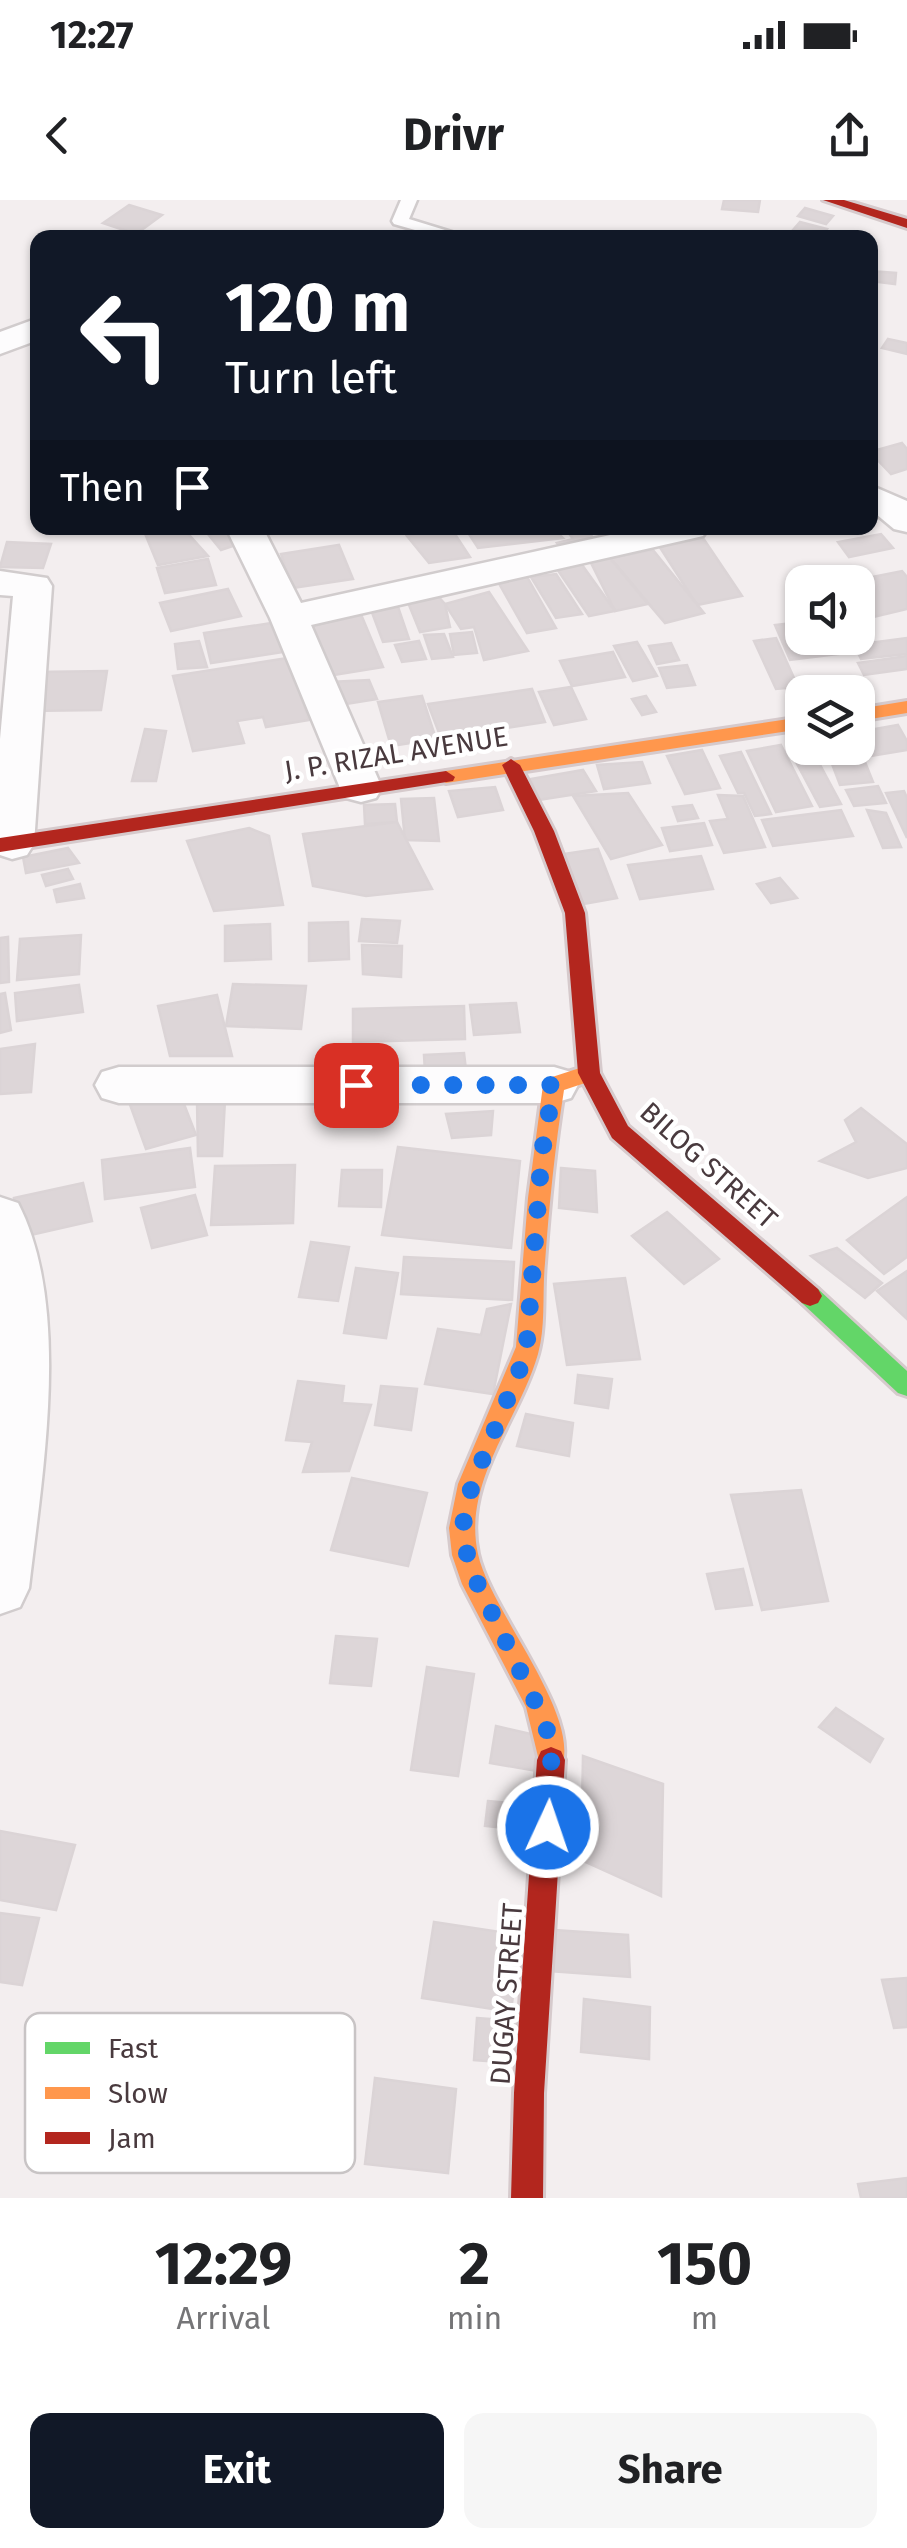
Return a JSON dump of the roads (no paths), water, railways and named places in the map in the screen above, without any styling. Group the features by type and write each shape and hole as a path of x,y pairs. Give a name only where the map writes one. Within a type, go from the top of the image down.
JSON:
{"street":[{"path":"830,200 907,224"},
{"path":"0,344 30,331"},
{"path":"878,499 907,521"},
{"path":"248,535 289,618 361,788"},
{"path":"289,618 659,535"},
{"path":"0,583 33,586 6,844"},
{"path":"875,713 907,708"},
{"name":"J. P. RIZAL AVENUE","path":"6,844 785,725"},
{"name":"BILOG STREET","path":"510,765 544,831 575,913 572,1079 620,1132 843,1324 907,1386"},
{"path":"119,1085 572,1079"},
{"name":"DUGAY STREET","path":"526,2198 529,2093 552,1745 542,1716 470,1568 462,1529 472,1485 526,1354 542,1152 572,1079"},
{"path":"0,1218 16,1286 24,1398 0,1588"}],"lane":[{"path":"409,200 400,221 433,230"}]}
